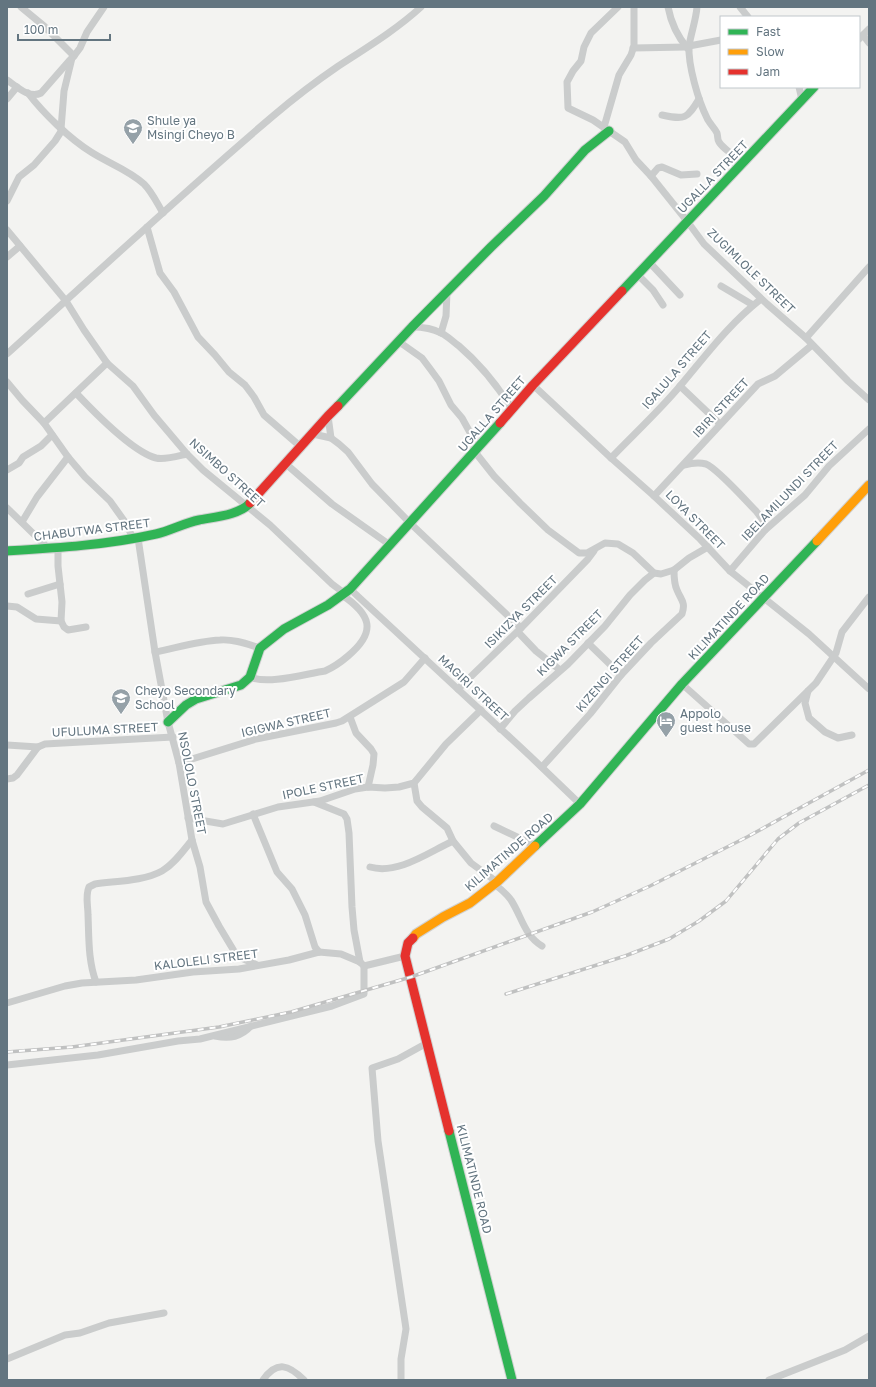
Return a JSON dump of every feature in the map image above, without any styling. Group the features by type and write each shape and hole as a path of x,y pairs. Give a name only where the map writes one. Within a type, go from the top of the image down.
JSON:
{"street":[{"path":"21,7 44,26 73,57"},
{"path":"28,93 37,95 41,93 73,57 80,48 87,32 104,7"},
{"path":"7,354 163,212 273,116 304,91 401,24 421,7"},
{"name":"ZUGIMLOLE STREET","path":"618,7 591,33 584,47 581,61 567,82 566,97 568,108 593,120 624,142 636,160 651,176 704,244 806,338 869,400"},
{"path":"247,507 328,416 347,398 398,341 544,196 584,150 607,129 619,75 631,55 633,48 634,7"},
{"path":"668,7 671,22 676,32 688,48"},
{"path":"697,7 688,48 699,99 707,119 717,132 720,143 734,155 738,168"},
{"path":"740,7 747,16"},
{"path":"869,29 861,37 869,42"},
{"path":"633,48 688,48 720,40"},
{"path":"7,201 19,177 44,155 62,130 64,91 73,57"},
{"path":"7,80 28,93 62,130 90,151 145,184 163,212"},
{"path":"7,99 17,86"},
{"path":"798,88 802,100"},
{"name":"UGALLA STREET","path":"260,648 284,629 314,613 345,592 477,450 533,385 650,263 687,221 813,88"},
{"path":"662,115 683,118 695,106 699,99"},
{"path":"651,176 658,168 662,167 681,175 697,174"},
{"path":"147,227 160,273 174,292 198,337 211,350 228,372 245,385 264,415 301,447"},
{"name":"NSIMBO STREET","path":"7,230 66,301 107,363 133,386 154,415 187,454 203,470 270,526 332,584 345,592"},
{"path":"7,257 20,246"},
{"path":"650,263 680,295"},
{"path":"806,338 869,267"},
{"path":"638,275 653,290 664,305"},
{"path":"721,286 753,305"},
{"path":"441,333 446,316 447,292"},
{"name":"IGALULA STREET","path":"610,458 680,386 716,341 761,298"},
{"path":"412,327 429,328 441,333 462,349 493,380 512,409"},
{"path":"398,341 422,358 439,381 451,405 462,418 477,450 494,476 520,504 548,530 573,550 579,553 587,553 605,543 618,544 633,553 654,573 666,573 674,570 689,558 708,547"},
{"name":"IBIRI STREET","path":"654,496 758,384 775,376 812,345"},
{"path":"44,423 107,363"},
{"name":"NSOLOLO STREET","path":"7,382 44,423 85,477 110,501 135,538 168,722 180,763 192,840 200,867 206,902 237,956 257,965"},
{"name":"LOYA STREET","path":"533,385 610,458 654,496 708,547 730,571 763,599 781,611 809,634 869,689"},
{"path":"680,386 720,424"},
{"path":"76,393 104,422 148,455 158,458 187,454"},
{"path":"328,416 331,438"},
{"name":"IBELAMILUNDI STREET","path":"730,571 765,530 805,495 829,466 869,429"},
{"path":"313,434 331,438 348,452 372,484 520,630 536,651 560,670"},
{"path":"7,470 41,446 52,435"},
{"path":"22,522 37,497 68,456"},
{"path":"684,465 699,463 710,466 756,512 764,524 765,530"},
{"path":"286,464 336,508 390,544"},
{"name":"KILIMATINDE ROAD","path":"512,1380 405,956 408,943 416,934 470,902 496,883 580,804 682,684 869,485"},
{"name":"CHABUTWA STREET","path":"7,551 58,548 158,534 197,520 226,515 247,507"},
{"path":"7,508 48,548"},
{"name":"ISIKIZYA STREET","path":"458,689 520,630 584,564 597,547"},
{"path":"58,548 58,566 62,602 61,621 64,627 68,630 86,627"},
{"name":"KIZENGI STREET","path":"542,767 590,714 621,675 651,643 682,614 684,608 683,601 675,585 674,570"},
{"name":"KIGWA STREET","path":"500,729 529,698 605,626 630,595 654,573"},
{"path":"28,594 60,584"},
{"path":"250,677 266,680 324,671 332,668 358,648 367,631 366,618 359,607 345,592"},
{"name":"MAGIRI STREET","path":"345,592 425,658 580,804"},
{"path":"682,684 749,744 752,745 758,741 816,683 836,654 842,632 869,597"},
{"path":"7,606 17,607 36,619 61,621"},
{"path":"155,652 192,644 221,640 236,641 260,648 250,677 241,685 196,699 168,722"},
{"path":"588,643 621,675"},
{"name":"IGIGWA STREET","path":"180,763 256,739 336,723 350,717 404,682 425,658"},
{"path":"808,691 805,703 809,718 825,732 838,738 852,735"},
{"path":"481,710 446,744 414,783 418,801 428,812 447,828 453,841 471,863 496,883 510,899 528,934 534,941 542,946"},
{"path":"350,717 356,733 374,754 368,788"},
{"name":"UFULUMA STREET","path":"7,779 13,778 17,775 38,747 45,744 173,737"},
{"path":"7,745 38,747"},
{"name":"IPOLE STREET","path":"188,818 223,824 278,807 332,798 355,789 399,787 414,783"},
{"path":"7,1065 98,1056 214,1036 332,1006 364,994 362,964 354,930 347,819 344,814 314,802"},
{"path":"253,814 277,872 292,890 305,915 315,947 319,952"},
{"path":"494,826 536,846"},
{"path":"96,982 92,974 89,947 86,898 89,887 95,884 143,878 155,874 163,870 176,859 192,840"},
{"path":"370,867 384,869 409,863 453,841"},
{"name":"KALOLELI STREET","path":"7,1003 65,986 96,982 136,980 193,972 239,969 289,960 319,952 341,954 362,964"},
{"path":"362,964 405,956"},
{"path":"401,1380 406,1329 378,1141 372,1068 398,1059 427,1043"},
{"path":"7,1359 65,1334 80,1333 109,1323 164,1312"},
{"path":"769,1380 845,1350 869,1336"},
{"path":"263,1380 269,1372 275,1368 283,1367 289,1368 304,1380"}],"railway":[{"path":"7,1052 72,1047 219,1027 291,1012 411,977 592,912 650,886 747,837 869,770"},
{"path":"506,994 625,956 669,939 699,921 726,901 778,839 799,823 869,785"}],"traffic: fast":[{"path":"622,291 813,88"},
{"path":"338,406 412,327 544,196 585,150 609,131"},
{"path":"168,722 186,705 196,699 241,685 250,677 260,648 284,629 328,605 350,589 500,423"},
{"path":"7,551 82,546 138,538 161,533 193,521 233,513 246,507 250,503"},
{"path":"535,846 580,804 682,684 817,541"},
{"path":"449,1131 512,1380"}],"traffic: slow":[{"path":"817,541 869,485"},
{"path":"413,938 416,934 443,917 470,903 497,882 535,846"}],"traffic: jam":[{"path":"500,423 533,385 622,291"},
{"path":"250,503 338,406"},
{"path":"413,938 408,943 405,956 449,1131"}],"place":[{"name":"Shule ya Msingi Cheyo B","path":"133,145"},
{"name":"Cheyo Secondary School","path":"121,715"},
{"name":"Appolo guest house","path":"666,738"}]}
